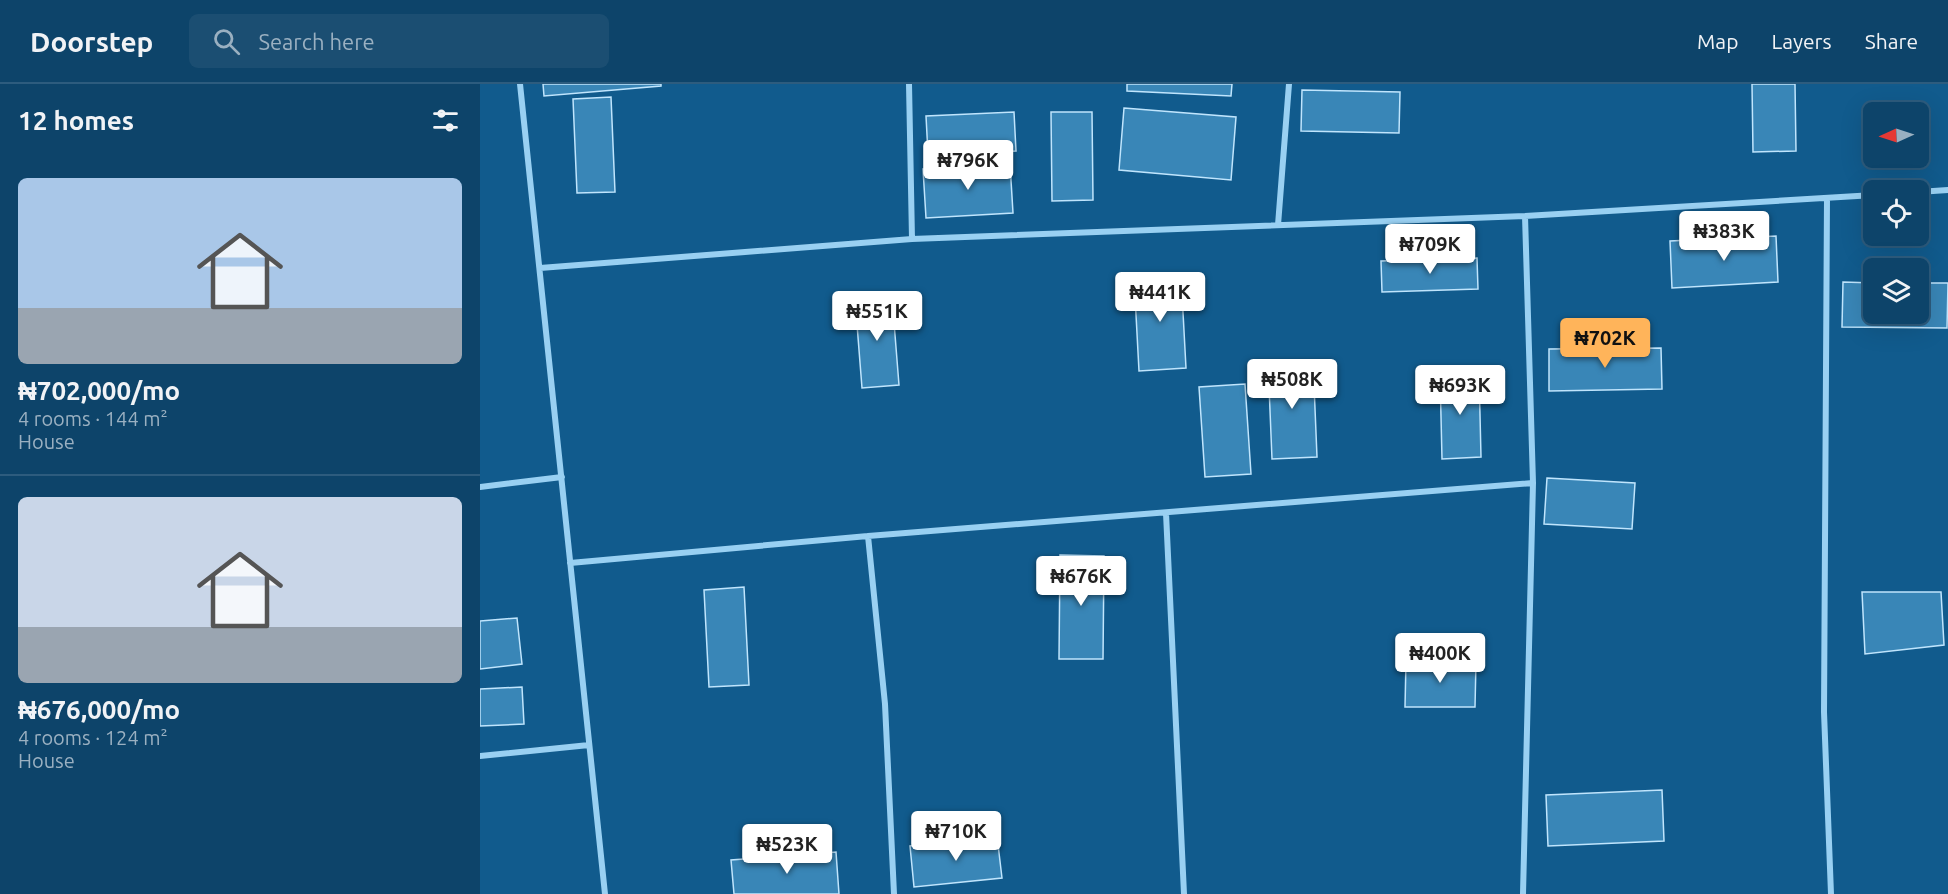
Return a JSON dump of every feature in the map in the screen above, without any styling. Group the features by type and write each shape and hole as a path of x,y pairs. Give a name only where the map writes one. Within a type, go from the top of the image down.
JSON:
{"street":[{"path":"520,84 605,894"},
{"path":"909,84 912,239"},
{"path":"1278,225 1289,84"},
{"path":"1929,191 1948,190"},
{"path":"540,267 912,239 1525,216 1863,196"},
{"path":"1827,198 1824,712 1831,894"},
{"path":"1523,894 1533,483 1525,216"},
{"path":"480,487 562,477"},
{"path":"570,564 868,536 1533,483"},
{"path":"1166,513 1184,894"},
{"path":"868,536 885,704 894,894"},
{"path":"480,756 589,745"}],"building":[{"path":"543,84 661,84 661,86 544,96"},
{"path":"1127,84 1232,84 1231,96 1127,91"},
{"path":"1752,84 1795,84 1796,151 1753,152"},
{"path":"1302,90 1400,92 1399,133 1301,131"},
{"path":"611,97 615,192 577,193 573,99"},
{"path":"1124,108 1236,117 1231,180 1119,170"},
{"path":"1014,112 1016,151 928,154 926,116"},
{"path":"1051,112 1092,112 1093,200 1052,201"},
{"path":"1010,164 1013,213 926,218 923,169"},
{"path":"1776,236 1778,282 1672,288 1670,241"},
{"path":"1477,258 1478,289 1382,292 1381,261"},
{"path":"1181,275 1186,368 1139,371 1134,277"},
{"path":"1843,282 1863,283 1863,324 1929,324 1929,283 1948,283 1947,328 1842,327"},
{"path":"892,297 899,385 862,388 855,299"},
{"path":"1661,348 1662,389 1549,391 1549,349"},
{"path":"1313,360 1317,457 1272,459 1268,362"},
{"path":"1479,373 1481,457 1442,459 1440,374"},
{"path":"1245,384 1251,474 1205,477 1199,387"},
{"path":"1547,478 1635,483 1632,529 1544,524"},
{"path":"1060,555 1104,556 1103,659 1059,659"},
{"path":"744,587 749,685 709,687 704,590"},
{"path":"1862,592 1941,592 1944,645 1865,654"},
{"path":"517,618 522,664 480,669 480,621"},
{"path":"1406,661 1476,662 1475,707 1405,707"},
{"path":"522,687 524,724 480,726 480,689"},
{"path":"1662,790 1664,841 1548,846 1546,795"},
{"path":"997,836 1002,878 914,887 910,846"},
{"path":"836,852 839,894 734,894 731,860"}]}
